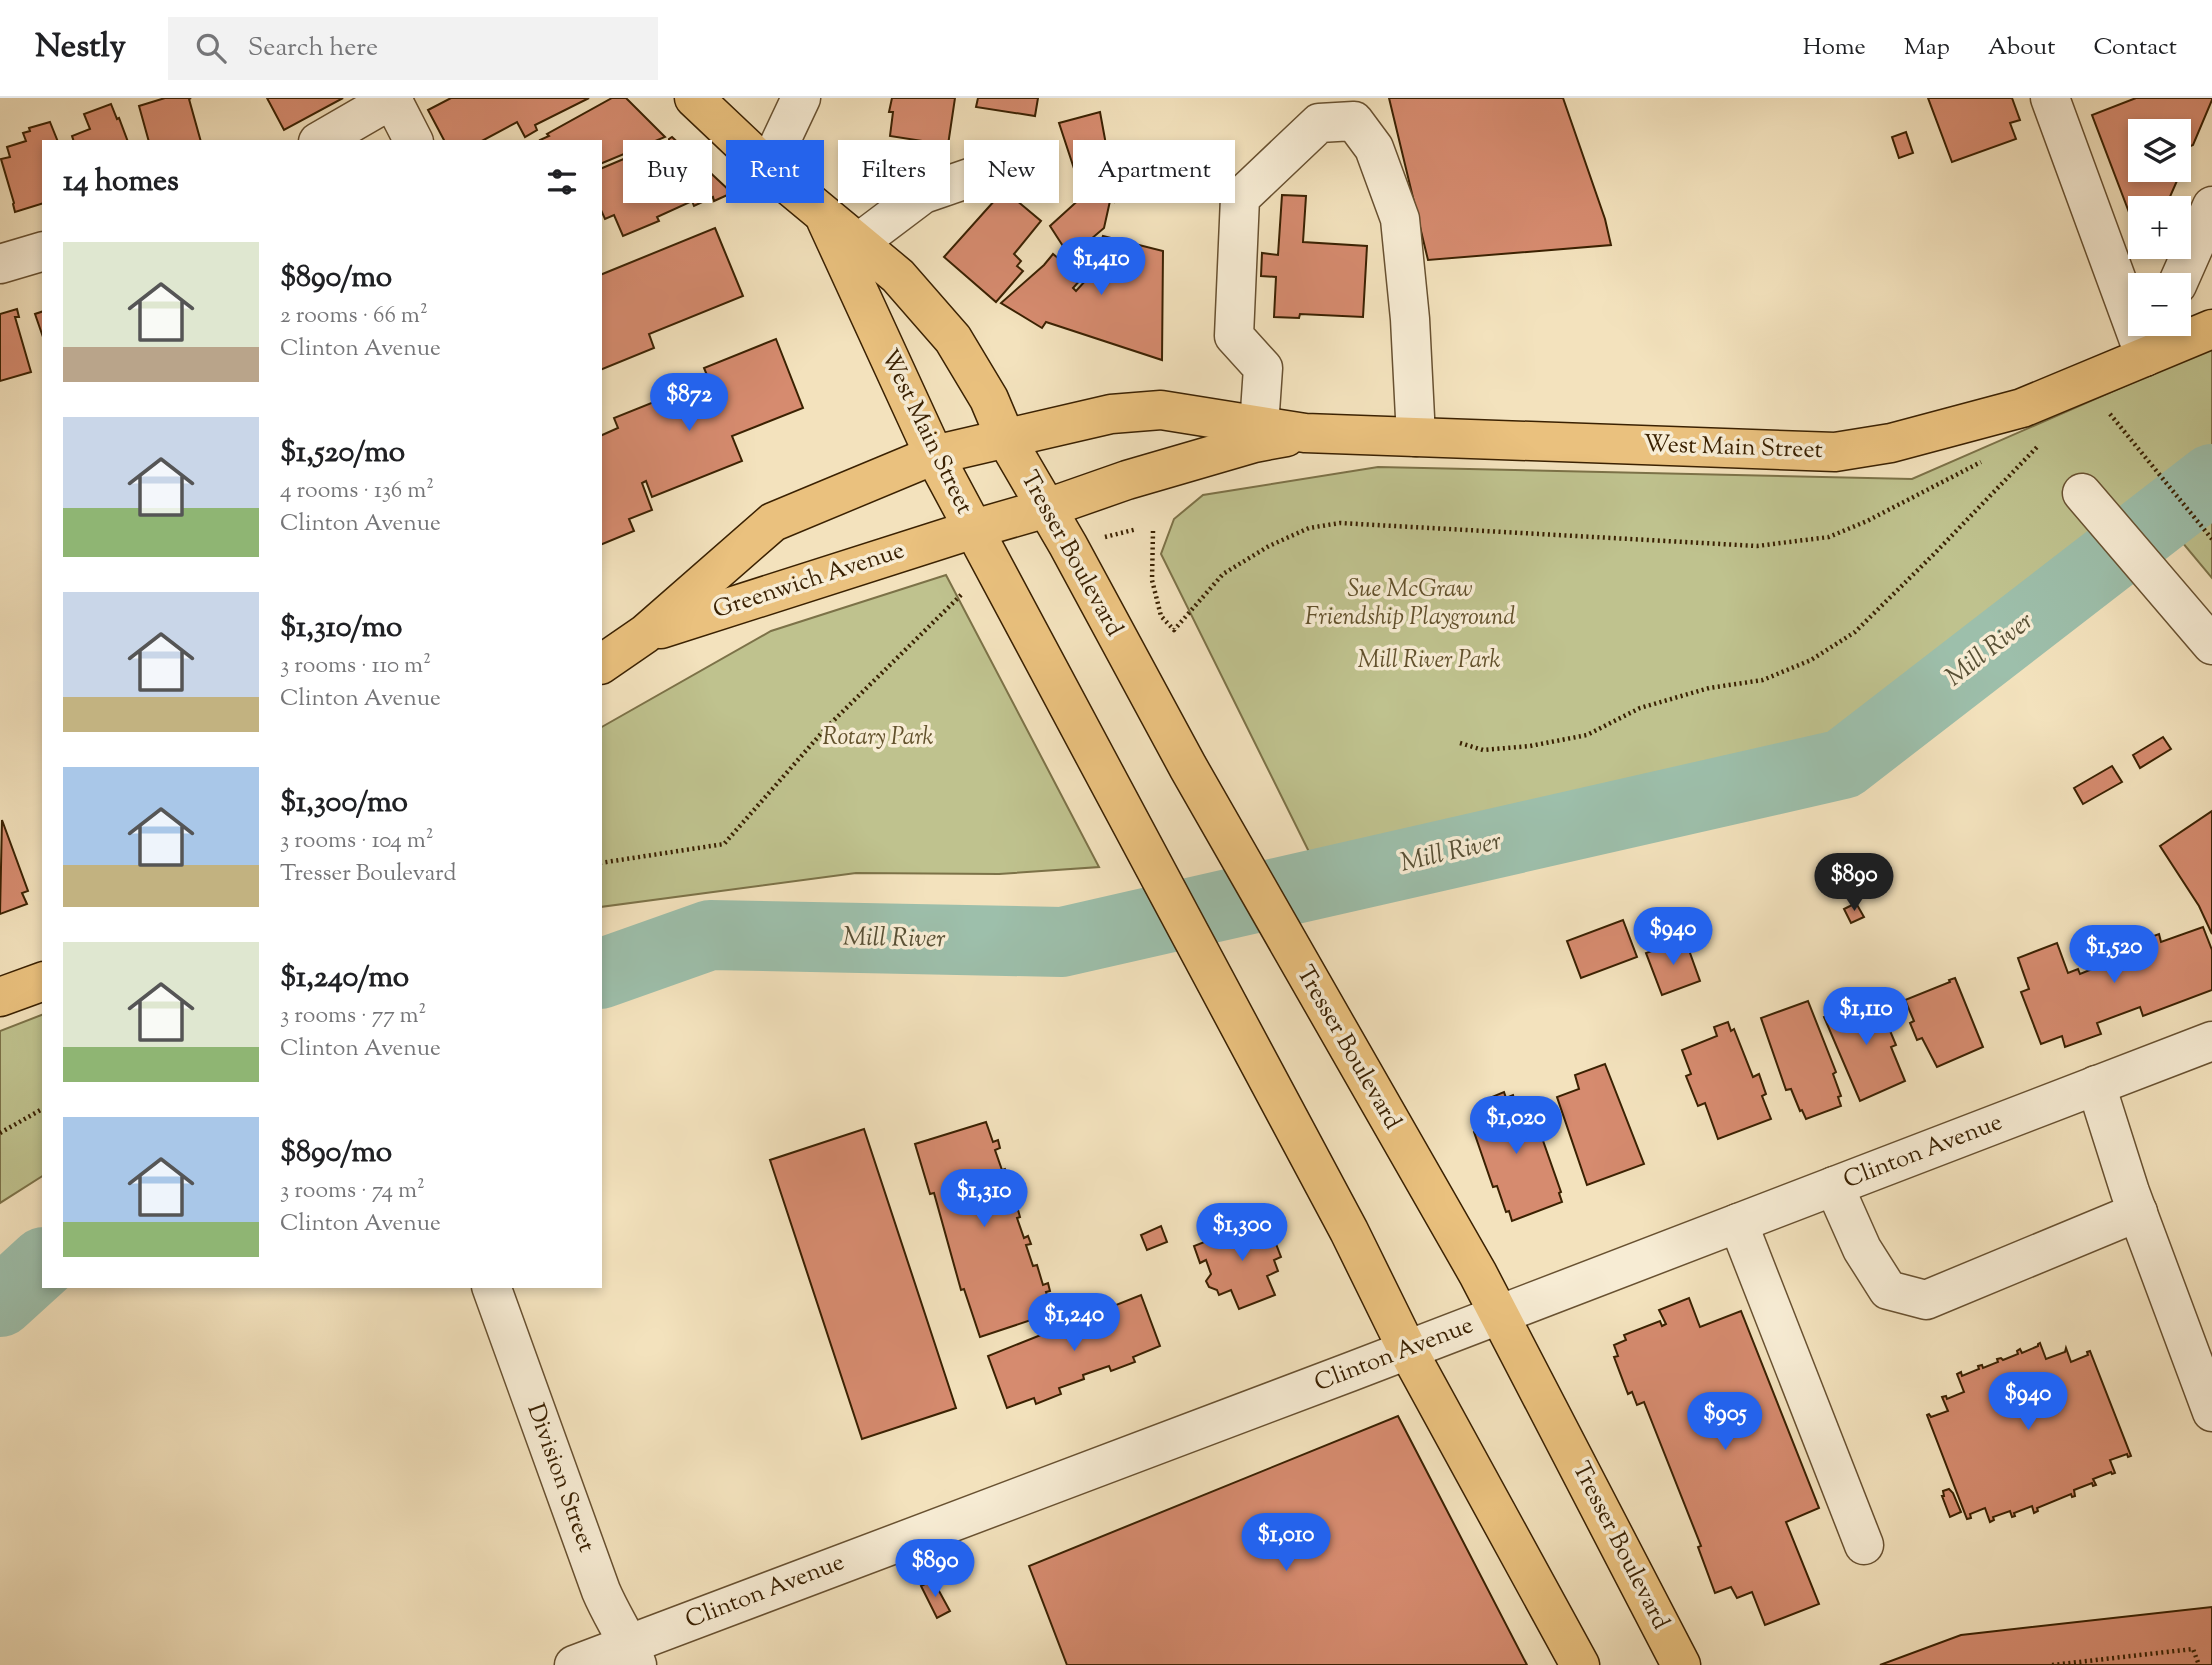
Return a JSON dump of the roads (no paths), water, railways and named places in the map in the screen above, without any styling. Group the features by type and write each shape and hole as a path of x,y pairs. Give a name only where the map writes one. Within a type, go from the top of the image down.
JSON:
{"main road":[{"name":"West Main Street","path":"694,98 738,140"},
{"name":"West Main Street","path":"811,203 898,276 953,339 989,399 1005,437 1111,414 1161,410 1305,433 1836,452 1891,443 2022,408 2087,382 2153,340 2212,329"},
{"name":"West Main Street","path":"822,212 934,455 974,528 1254,443 1305,433"},
{"name":"Greenwich Avenue","path":"602,664 645,634 773,522 934,455 1005,437"},
{"name":"Tresser Boulevard","path":"1005,437 1318,998 1471,1262 1681,1665"},
{"name":"Greenwich Avenue","path":"645,634 974,528"},
{"path":"974,528 1349,1231 1407,1349 1580,1665"},
{"path":"0,997 42,982"}],"street":[{"path":"782,140 802,98"},
{"path":"2050,98 2153,340"},
{"path":"321,140 393,99 413,140"},
{"path":"1259,426 1263,368 1234,336 1240,198 1319,123 1354,121 1374,148 1400,219 1410,319 1416,437"},
{"path":"859,243 923,194 964,180"},
{"path":"2182,273 2212,206"},
{"path":"0,264 42,252"},
{"path":"2082,493 2212,645"},
{"name":"Clinton Avenue","path":"574,1665 634,1654 1407,1349 2212,1041"},
{"path":"2096,1085 2137,1212 2212,1412"},
{"path":"1834,1186 1862,1249 1888,1290 1926,1300 2137,1212"},
{"path":"1738,1223 1864,1545"},
{"name":"Division Street","path":"492,1288 601,1591 634,1654"}],"waterway":[{"name":"Mill River","path":"602,973 710,935 1062,942 1843,764 2212,479"},
{"name":"Mill River","path":"0,1302 42,1264"}],"park label":[{"name":"Sue McGraw Friendship Playground","path":"1410,604"},
{"name":"Mill River Park","path":"1429,661"},
{"name":"Rotary Park","path":"878,738"}]}
